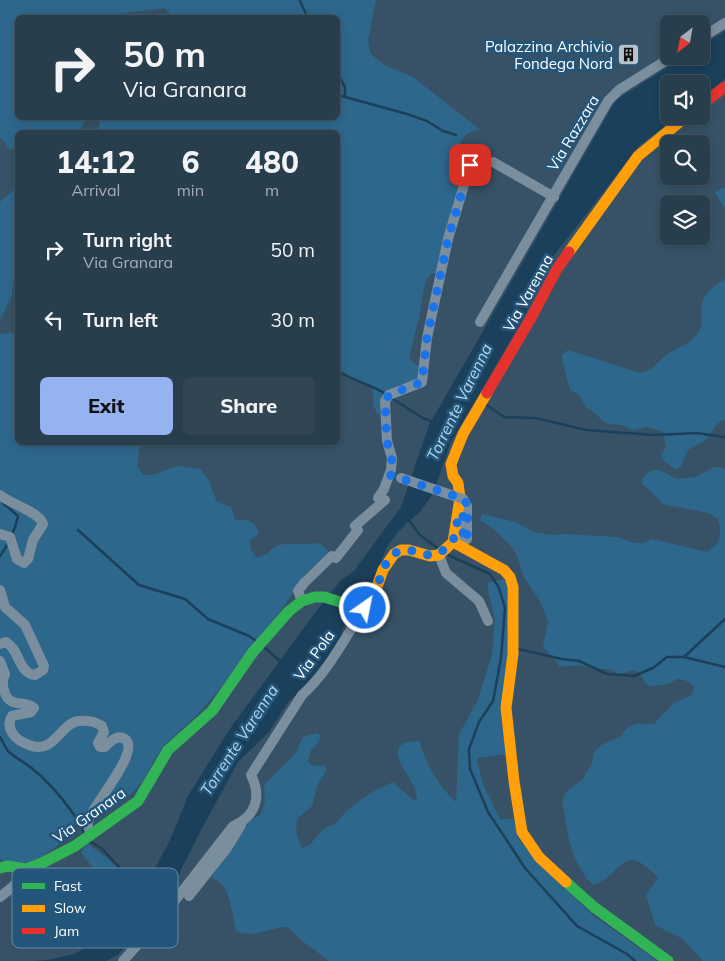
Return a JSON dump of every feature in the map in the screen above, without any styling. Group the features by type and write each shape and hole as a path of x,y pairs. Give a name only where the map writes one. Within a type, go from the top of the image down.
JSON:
{"street":[{"path":"710,32 725,23"},
{"name":"Via Razzara","path":"480,322 608,102 619,90 660,64"},
{"path":"710,98 725,87"},
{"name":"Via Varenna","path":"452,543 460,498 458,483 453,476 451,464 457,446 531,318 556,269 638,156 676,125"},
{"name":"Via Razzara","path":"493,162 554,197"},
{"path":"302,601 298,591 304,582 332,556 336,558 358,530 355,526 382,499 392,475 392,458 387,442 385,401 389,395 422,382 427,338 448,239 470,165"},
{"path":"392,475 463,498 468,506 467,539 465,540 463,540 463,516 458,513"},
{"path":"0,495 7,501 40,517 43,524 33,540 28,559 24,563 17,559 10,537 0,534"},
{"path":"362,608 371,603 383,570 394,554 401,550 409,550 430,556 439,555 452,543 504,570 510,577 513,587 513,654 506,708 522,832 539,857 588,903 668,961"},
{"path":"439,555 446,573 479,601 488,620"},
{"path":"0,590 5,607 25,625 44,666 43,670 35,675 27,673 12,647 6,642 0,644"},
{"name":"Via Granara","path":"36,868 75,846 138,800 168,750 212,711 253,652 288,611 302,601 315,597 324,597 362,608"},
{"name":"Via Pola","path":"178,897 233,826 242,822 251,814 256,801 256,785 251,775 302,695 312,687 327,667 362,608"},
{"path":"0,661 5,674 2,680 6,696 14,703 30,704 34,708 31,712 12,716 10,719 10,728 17,740 36,748 52,742 70,726 79,721 97,723 102,726 104,732 98,743 100,747 105,747 111,740 118,737 127,742 128,750 117,775 90,814 87,824 91,834"},
{"name":"Via Pola","path":"189,896 227,848 242,822"},
{"path":"29,868 42,863"},
{"path":"0,868 7,866 20,868"},
{"name":"Via Granara","path":"0,897 12,887"},
{"name":"Via Pola","path":"123,961 135,948"}],"shaded area":[{"path":"0,0 376,0 368,40 370,53 384,65 413,77 479,129 468,133 460,142 465,159 465,168 437,274 431,273 425,283 409,358 420,368 418,380 407,382 388,391 382,401 379,417 374,407 372,387 358,383 340,372 340,130 98,130 99,120 340,120 340,15 172,15 164,8 120,15 15,15 15,120 85,120 80,130 15,130 15,150 7,148 5,142 0,138"},
{"path":"725,187 725,209 715,192"},
{"path":"15,189 15,273 12,296 0,319 0,202"},
{"path":"725,279 725,419 717,424 706,440 688,450 680,468 675,469 663,460 661,455 666,447 663,432 647,427 632,430 622,425 608,424 587,408 579,395 570,390 562,355 568,350 640,373 648,370 665,356 695,337 701,327 701,305 705,296 712,288"},
{"path":"15,332 15,445 140,445 137,466 143,475 153,475 177,466 200,469 208,479 217,502 231,507 235,520 247,520 255,526 259,533 250,541 251,550 257,558 277,546 286,544 317,543 323,546 329,553 305,574 284,606 218,691 196,716 166,743 143,781 132,793 95,817 81,820 63,834 58,845 41,857 25,863 0,859 0,334"},
{"path":"714,467 725,469 725,961 703,961 683,939 655,925 646,895 658,878 646,867 637,861 630,860 593,885 586,878 575,859 569,840 562,800 567,791 582,780 592,763 594,752 601,745 620,737 626,729 635,724 654,724 674,703 692,695 694,687 681,679 676,679 667,684 648,686 639,673 634,670 619,674 609,669 594,669 579,665 559,667 557,662 543,647 548,622 541,603 523,575 517,555 511,546 480,520 482,514 515,522 534,532 552,535 618,537 633,543 643,543 652,539 707,552 718,542 720,529 718,519 709,513 662,504 642,484 642,479 654,470 660,470 677,479 696,477"},
{"path":"504,579 507,587 508,649 500,712 506,754 478,758 477,761 483,784 500,819 514,819 518,838 536,861 595,917 657,961 329,961 301,940 288,927 249,934 236,931 227,892 218,881 211,878 246,824 261,814 265,801 264,785 295,754 303,737 316,733 321,736 311,750 308,761 312,766 324,765 327,770 318,784 312,806 298,818 296,824 297,836 302,848 310,845 321,832 335,824 361,800 393,782 412,799 417,801 415,789 399,759 398,752 400,746 407,742 419,741 433,774 443,789 456,802 459,734 477,702 492,655 495,619 488,583"},
{"path":"88,844 117,868 93,868 81,852"}],"water":[{"name":"Torrente Varenna","path":"725,31 725,79 710,91 710,75 660,75 660,125 666,125 640,145 545,267 538,288 523,319 450,444 433,494 419,513 396,534 386,549 372,584 348,613 340,638 324,667 288,702 269,732 238,762 178,876 178,868 155,868 170,840 188,796 229,730 317,610 341,580 354,571 401,507 429,425 616,100 671,65 710,65 710,40"},
{"path":"85,948 124,948 118,955 106,961 31,961 48,960 74,954"}],"waterway":[{"path":"300,1 307,15"},
{"path":"340,78 345,87 345,96"},
{"path":"340,96 407,114 456,135"},
{"path":"340,372 386,394"},
{"name":"Torrente Varenna","path":"390,397 421,417 433,422"},
{"path":"485,404 504,417 536,418 586,430 654,435 696,433 725,437"},
{"path":"3,503 18,516 12,535"},
{"path":"407,518 420,535 439,549"},
{"path":"78,530 139,585 185,599 208,619 249,636 256,641"},
{"path":"0,556 9,542"},
{"path":"448,555 490,574 499,588 505,608 501,658 493,701 479,722 469,749 470,769 488,812 525,868 577,926 627,954 635,961"},
{"path":"684,657 725,619"},
{"path":"263,646 281,662"},
{"path":"518,649 579,661 607,674 634,676 653,668 667,657 684,657 725,667"},
{"path":"0,737 8,751 34,770 56,791 76,818 85,835"},
{"path":"89,841 101,848 120,868"}],"traffic: fast":[{"path":"29,868 75,846 138,801 168,750 212,711 253,652 289,611 302,601 315,597 324,597 360,608"},
{"path":"0,868 7,866 20,868"},
{"path":"566,882 594,907 668,961"}],"traffic: slow":[{"path":"569,252 638,156 676,125"},
{"path":"360,608 365,608 371,603 383,570 394,554 401,550 409,550 430,556 439,555 453,542 460,498 458,483 453,476 451,464 463,434 487,393"},
{"path":"453,542 504,570 510,577 513,587 513,654 506,708 522,832 539,857 566,882"}],"traffic: jam":[{"path":"710,98 725,87"},
{"path":"487,393 557,269 569,252"}],"place":[{"name":"Palazzina Archivio Fondega Nord","path":"629,55"}],"route":[{"path":"365,608 371,603 383,570 388,560 394,554 401,550 409,550 430,556 439,555 453,542 458,513 463,516 463,540 467,539 468,506 464,499 390,475 392,458 387,442 385,401 389,395 422,382 427,338 448,239 470,165"}]}
